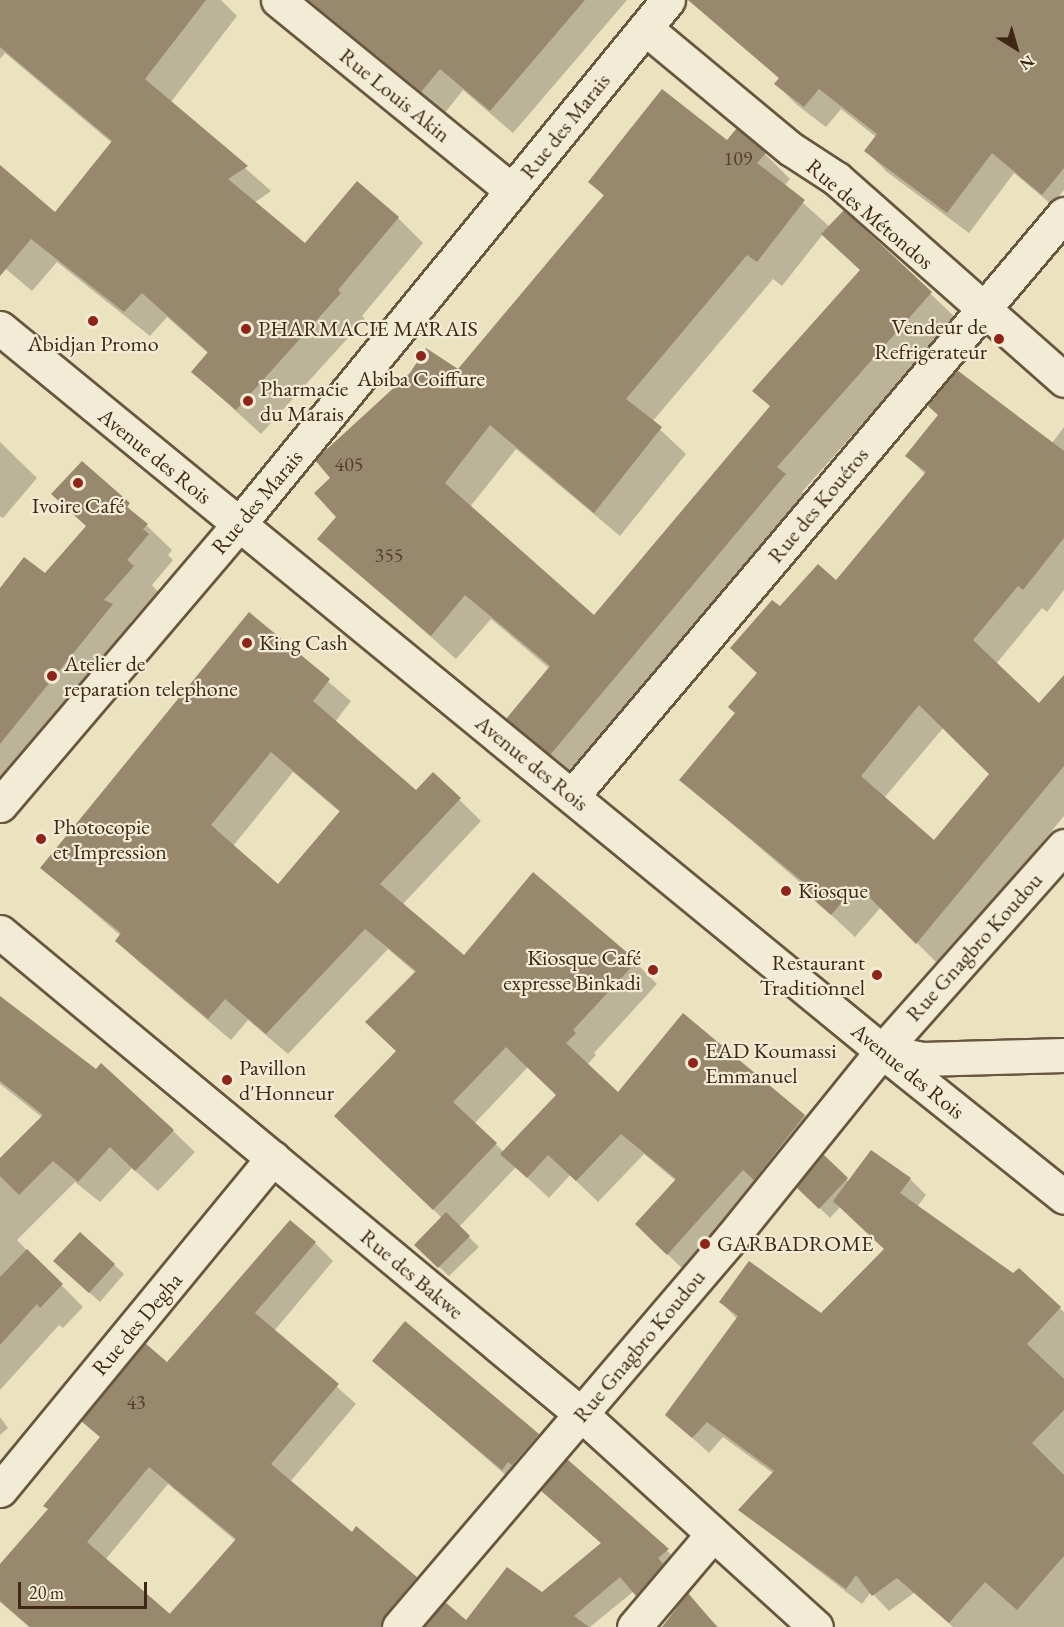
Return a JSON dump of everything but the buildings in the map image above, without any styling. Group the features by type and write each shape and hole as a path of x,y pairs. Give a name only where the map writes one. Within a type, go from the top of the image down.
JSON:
{"street":[{"name":"Rue Louis Akin","path":"278,0 512,191"},
{"name":"Rue des Marais","path":"0,805 239,524 668,0"},
{"name":"Rue des Métondos","path":"645,28 791,149 837,179 981,311 1064,380"},
{"name":"Rue des Kouéros","path":"572,796 1064,214"},
{"name":"Avenue des Rois","path":"0,328 882,1051 1064,1197"},
{"name":"Rue Gnagbro Koudou","path":"399,1627 732,1237 882,1051 1064,846"},
{"name":"Rue des Bakwe","path":"0,932 581,1414 816,1627"},
{"path":"882,1051 922,1059 1064,1056"},
{"name":"Rue des Degha","path":"0,1490 273,1158"},
{"path":"634,1627 712,1534"}],"place":[{"name":"Abidjan Promo","path":"93,321"},
{"name":"PHARMACIE MARAIS","path":"246,329"},
{"name":"Vendeur de Refrigerateur","path":"999,339"},
{"name":"Abiba Coiffure","path":"421,356"},
{"name":"Pharmacie du Marais","path":"248,401"},
{"name":"Ivoire Café","path":"78,483"},
{"name":"King Cash","path":"247,643"},
{"name":"Atelier de reparation telephone","path":"52,676"},
{"name":"Photocopie et Impression","path":"41,839"},
{"name":"Kiosque","path":"786,891"},
{"name":"Kiosque Café expresse Binkadi","path":"653,970"},
{"name":"Restaurant Traditionnel","path":"877,975"},
{"name":"EAD Koumassi Emmanuel","path":"693,1063"},
{"name":"Pavillon d'Honneur","path":"227,1080"},
{"name":"GARBADROME","path":"705,1244"}]}
